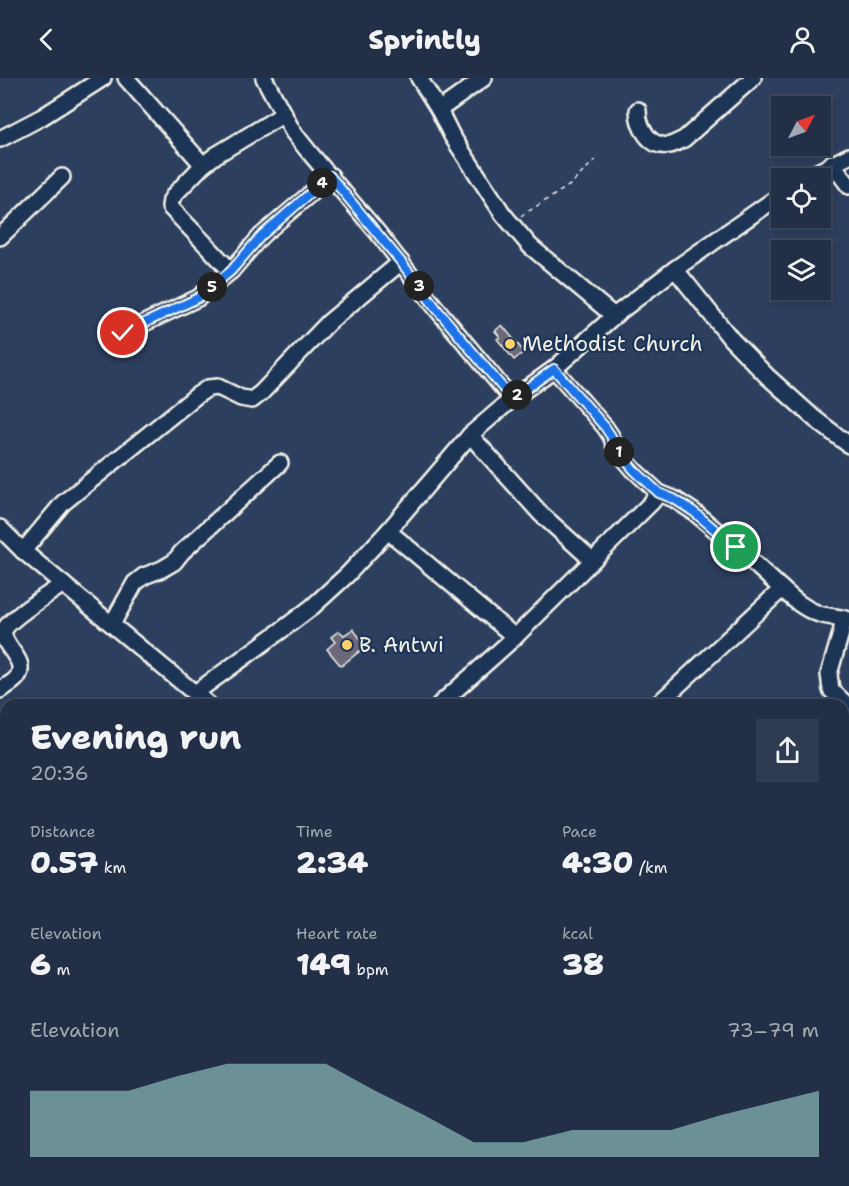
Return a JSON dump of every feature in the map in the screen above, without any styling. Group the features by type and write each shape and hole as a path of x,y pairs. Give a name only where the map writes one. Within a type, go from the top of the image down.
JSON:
{"street":[{"path":"0,139 42,117 103,78"},
{"path":"126,78 203,165"},
{"path":"264,78 293,132 512,399"},
{"path":"419,78 481,183 510,223 530,246 614,316"},
{"path":"439,110 484,78"},
{"path":"638,110 641,127 652,141 659,145 670,145 684,140 753,78"},
{"path":"231,271 170,207 171,200 216,154 284,114"},
{"path":"825,168 849,156"},
{"path":"832,164 849,186"},
{"path":"123,333 198,298 231,271 261,236 330,176"},
{"path":"0,237 62,177"},
{"path":"195,693 284,629 347,575 470,435 512,399 554,369 614,316 675,269 771,202"},
{"path":"23,550 63,503 208,388 218,387 241,398 252,400 329,322 401,262"},
{"path":"675,269 731,339 767,376 815,419 849,445"},
{"path":"554,369 605,427 616,449 634,470 659,493 674,499 694,512 802,606 846,620 829,674 831,690 841,699"},
{"path":"470,435 541,514 592,560"},
{"path":"112,624 135,583 144,576 174,562 182,552 280,463"},
{"path":"446,699 515,638 659,493"},
{"path":"0,528 63,584 202,699"},
{"path":"388,531 515,638"},
{"path":"0,690 17,678 20,672 19,663 3,639 4,630 18,616 63,584"},
{"path":"663,699 782,589"}],"path":[{"path":"510,223 570,185 595,160"}],"building":[{"path":"502,325 524,352 514,360 497,339 500,337 495,331"},
{"path":"353,629 366,646 341,666 327,649 335,642 331,637 339,631 344,635"}],"place":[{"name":"Methodist Church","path":"510,344"},
{"name":"B. Antwi","path":"347,645"}],"route":[{"path":"123,333 198,298 231,271 261,236 330,176 512,399 554,369 605,427 616,449 634,470 659,493 674,499 694,512 736,547"}]}
